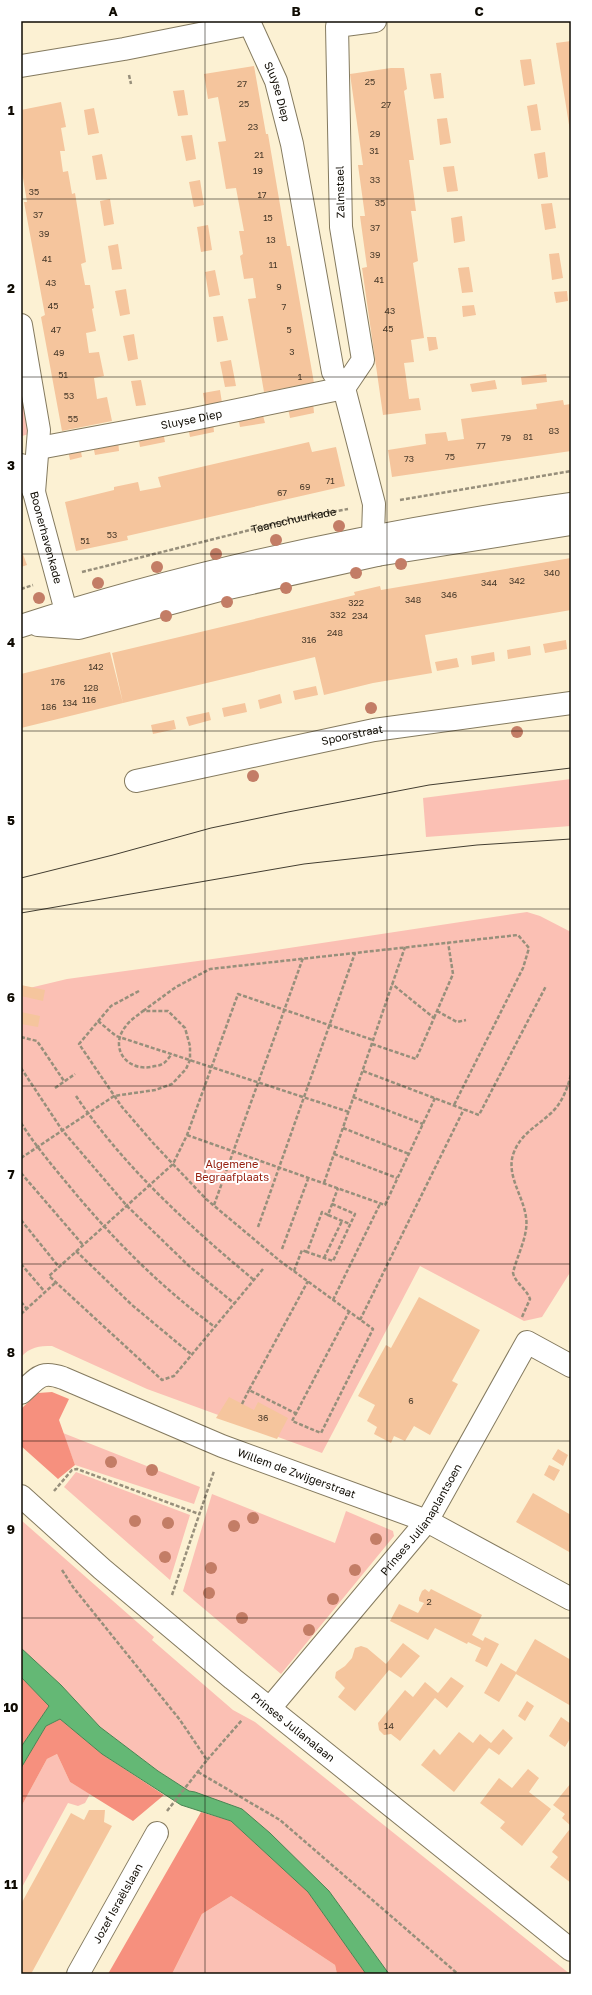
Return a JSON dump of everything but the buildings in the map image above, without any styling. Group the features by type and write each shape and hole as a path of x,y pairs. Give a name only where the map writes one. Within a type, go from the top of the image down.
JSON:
{"street":[{"name":"Zalmstael","path":"344,388 363,360 341,227 334,24 375,21"},
{"name":"Sluyse Diep","path":"21,66 250,24 276,81 295,159 333,372 344,388 374,504 375,545"},
{"path":"21,325 40,430 34,492"},
{"name":"Sluyse Diep","path":"39,448 189,420 344,388"},
{"name":"Boonerhavenkade","path":"21,465 34,492 66,611"},
{"path":"25,625 79,628 224,589 375,545 571,504"},
{"path":"25,625 66,611 228,568 375,545 571,524"},
{"name":"Spoorstraat","path":"136,781 374,730 571,702"},
{"path":"527,1342 564,1363"},
{"name":"Prinses Julianaplantsoen","path":"270,1708 427,1521 527,1342"},
{"name":"Willem de Zwijgerstraat","path":"21,1393 39,1376 50,1373 222,1446 427,1521 571,1599"},
{"name":"Prinses Julianalaan","path":"21,1496 74,1544 233,1679 571,1950"},
{"name":"Jozef Israëlslaan","path":"78,1974 157,1833"}],"path":[{"name":"Taanschuurkade","path":"21,589 57,578 298,518 571,471"},
{"path":"172,1054 163,1064 147,1068 136,1067 127,1062 120,1051 121,1037 125,1026 176,987 210,969 448,942 518,936 529,948 521,973 454,1105"},
{"path":"372,1044 416,1059 453,974 448,942"},
{"path":"324,1182 405,947"},
{"path":"258,1227 355,952"},
{"path":"214,1206 303,958"},
{"path":"392,984 434,1018"},
{"path":"363,1071 479,1115 546,986"},
{"path":"139,991 111,1006 79,1044 114,1096 131,1118 214,1206 308,1282 373,1329 321,1433 292,1421 349,1312"},
{"path":"262,1269 174,1376 162,1380 49,1276 173,1164 187,1135 238,994 373,1040"},
{"path":"21,1158 114,1096 155,1090 172,1084 186,1069 190,1060 190,1046 185,1028 168,1011 143,1011"},
{"path":"437,1011 457,1022 466,1020"},
{"path":"98,1021 116,1036 259,1081 304,1098 349,1112"},
{"path":"21,1037 37,1041 64,1081"},
{"path":"21,1068 62,1130 127,1206 188,1266 234,1304"},
{"path":"55,1088 75,1074"},
{"path":"527,1342 518,1324 529,1304 530,1298 528,1292 518,1285 513,1273 526,1230 526,1216 511,1170 514,1152 525,1135 551,1114 569,1084 571,1074"},
{"path":"76,1096 88,1113 148,1186 213,1246 254,1280"},
{"path":"354,1098 423,1124"},
{"path":"187,1135 279,1169 324,1182 385,1205 435,1098"},
{"path":"360,1320 464,1109"},
{"path":"21,1123 37,1147 104,1227 148,1272 184,1304 215,1327"},
{"path":"343,1128 409,1154"},
{"path":"334,1154 398,1178"},
{"path":"21,1173 83,1245"},
{"path":"282,1249 308,1178"},
{"path":"328,1215 338,1188"},
{"path":"294,1271 302,1250 333,1261 355,1214 332,1204"},
{"path":"333,1300 380,1204"},
{"path":"307,1252 322,1212 350,1224"},
{"path":"21,1220 60,1267"},
{"path":"324,1258 342,1221"},
{"path":"76,1251 132,1305 192,1356"},
{"path":"21,1264 45,1292"},
{"path":"242,1404 308,1282"},
{"path":"21,1314 55,1283"},
{"path":"21,1302 27,1309"},
{"path":"249,1390 297,1414"},
{"path":"164,1620 222,1446"},
{"path":"37,1511 72,1470 77,1469 199,1514"},
{"path":"74,1544 58,1563 73,1587 180,1720 207,1760"},
{"path":"170,1805 238,1724"},
{"path":"198,1772 280,1820 458,1974"}],"green space":[{"path":"21,371 29,434 22,436 21,435"},
{"path":"571,779 571,826 426,837 423,798"},
{"name":"Algemene Begraafplaats","path":"527,912 540,916 571,932 571,1271 542,1317 524,1321 420,1266 322,1453 147,1389 52,1346 35,1348 28,1351 21,1357 21,990 67,979 256,953"},
{"path":"63,1433 200,1487 194,1504 75,1465"},
{"path":"76,1472 190,1515 170,1580 64,1487"},
{"path":"212,1494 335,1543 346,1511 393,1531 394,1536 281,1674 183,1591"},
{"path":"21,1520 154,1637 152,1640 233,1710 255,1722 570,1974 389,1974 329,1891 195,1792 189,1791 158,1771 100,1727 61,1685 21,1648"},
{"path":"57,1754 70,1782 90,1794 85,1803 78,1806 68,1803 21,1889 21,1807 47,1759"},
{"path":"231,1896 335,1965 337,1974 172,1974 202,1914"}],"shaded area":[{"path":"52,1392 69,1399 59,1420 75,1465 58,1479 21,1446 21,1409 38,1393"},
{"path":"21,1648 61,1685 100,1727 158,1771 189,1791 242,1809 270,1833 329,1891 389,1974 366,1974 308,1892 231,1821 181,1805 102,1754 60,1719 46,1726 21,1768 21,1747 49,1706 21,1677"},
{"path":"21,1677 49,1706 21,1747"},
{"path":"60,1719 102,1754 164,1795 133,1821 70,1782 57,1754 47,1759 21,1807 21,1768 46,1726"},
{"path":"201,1812 231,1821 308,1892 366,1974 337,1974 335,1965 231,1896 202,1914 172,1974 108,1974"}],"tram line":[{"path":"21,878 211,828 288,812 429,785 571,768"},
{"path":"21,913 304,864 477,845 571,839"}]}
